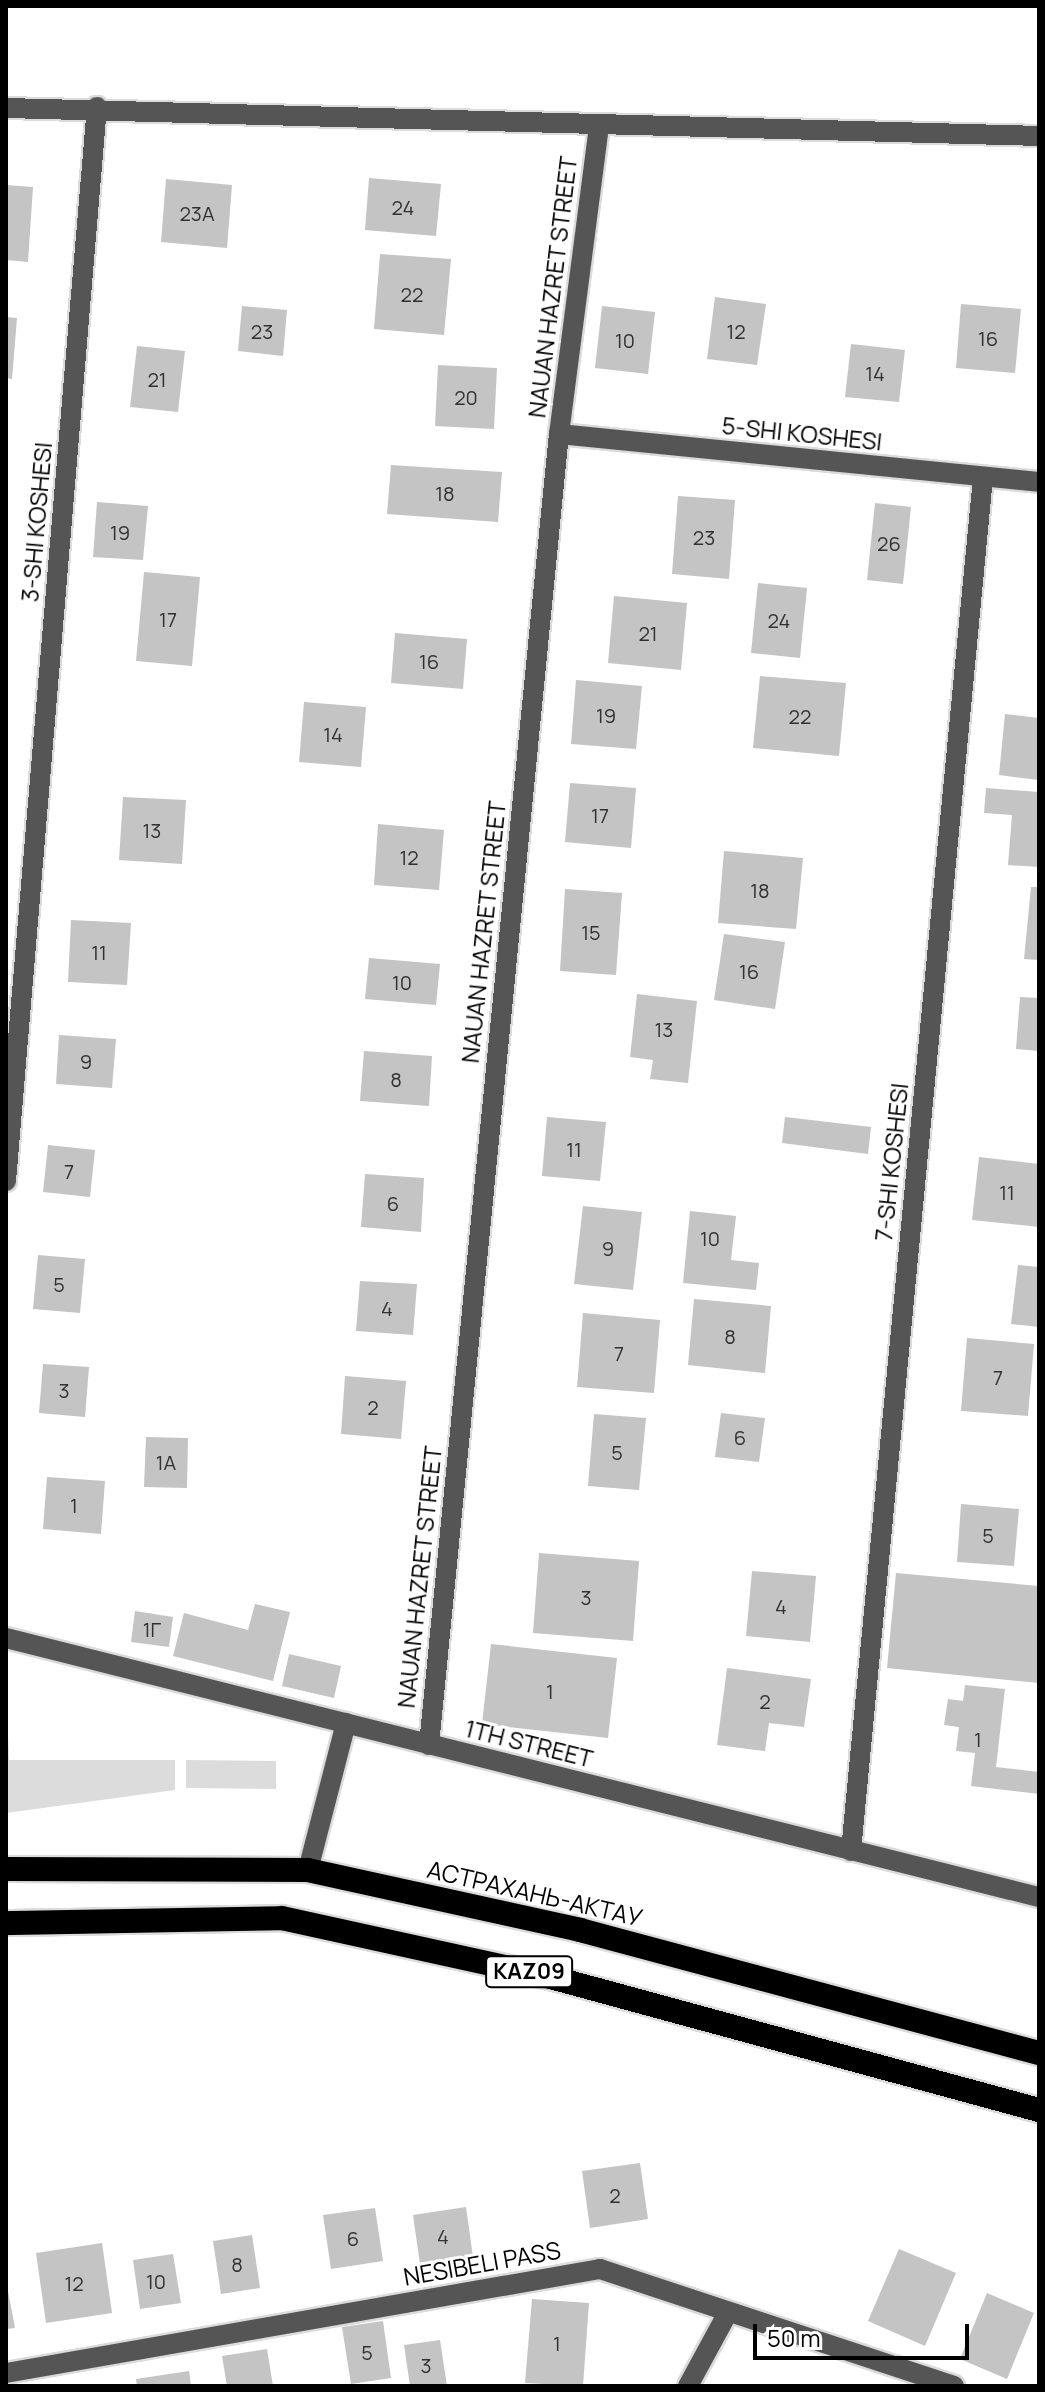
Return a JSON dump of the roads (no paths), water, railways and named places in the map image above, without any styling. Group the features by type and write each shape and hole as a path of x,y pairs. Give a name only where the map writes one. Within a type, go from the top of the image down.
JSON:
{"highway":[{"name":"АСТРАХАНЬ-АКТАУ","path":"6,1869 308,1870 580,1930 1039,2053"},
{"name":"KAZ09","path":"6,1923 282,1918 554,1978 1039,2110"}],"street":[{"path":"6,108 97,107 599,125 1039,136"},
{"name":"3-SHI KOSHESI","path":"6,1181 97,107"},
{"name":"NAUAN HAZRET STREET","path":"429,1745 559,434 599,125"},
{"name":"5-SHI KOSHESI","path":"559,434 1039,482"},
{"name":"7-SHI KOSHESI","path":"851,1851 983,478"},
{"name":"1TH STREET","path":"6,1638 1039,1897"},
{"path":"308,1870 346,1723"},
{"name":"NESIBELI PASS","path":"6,2373 600,2269 726,2316 954,2386"},
{"path":"688,2386 726,2316"}]}
